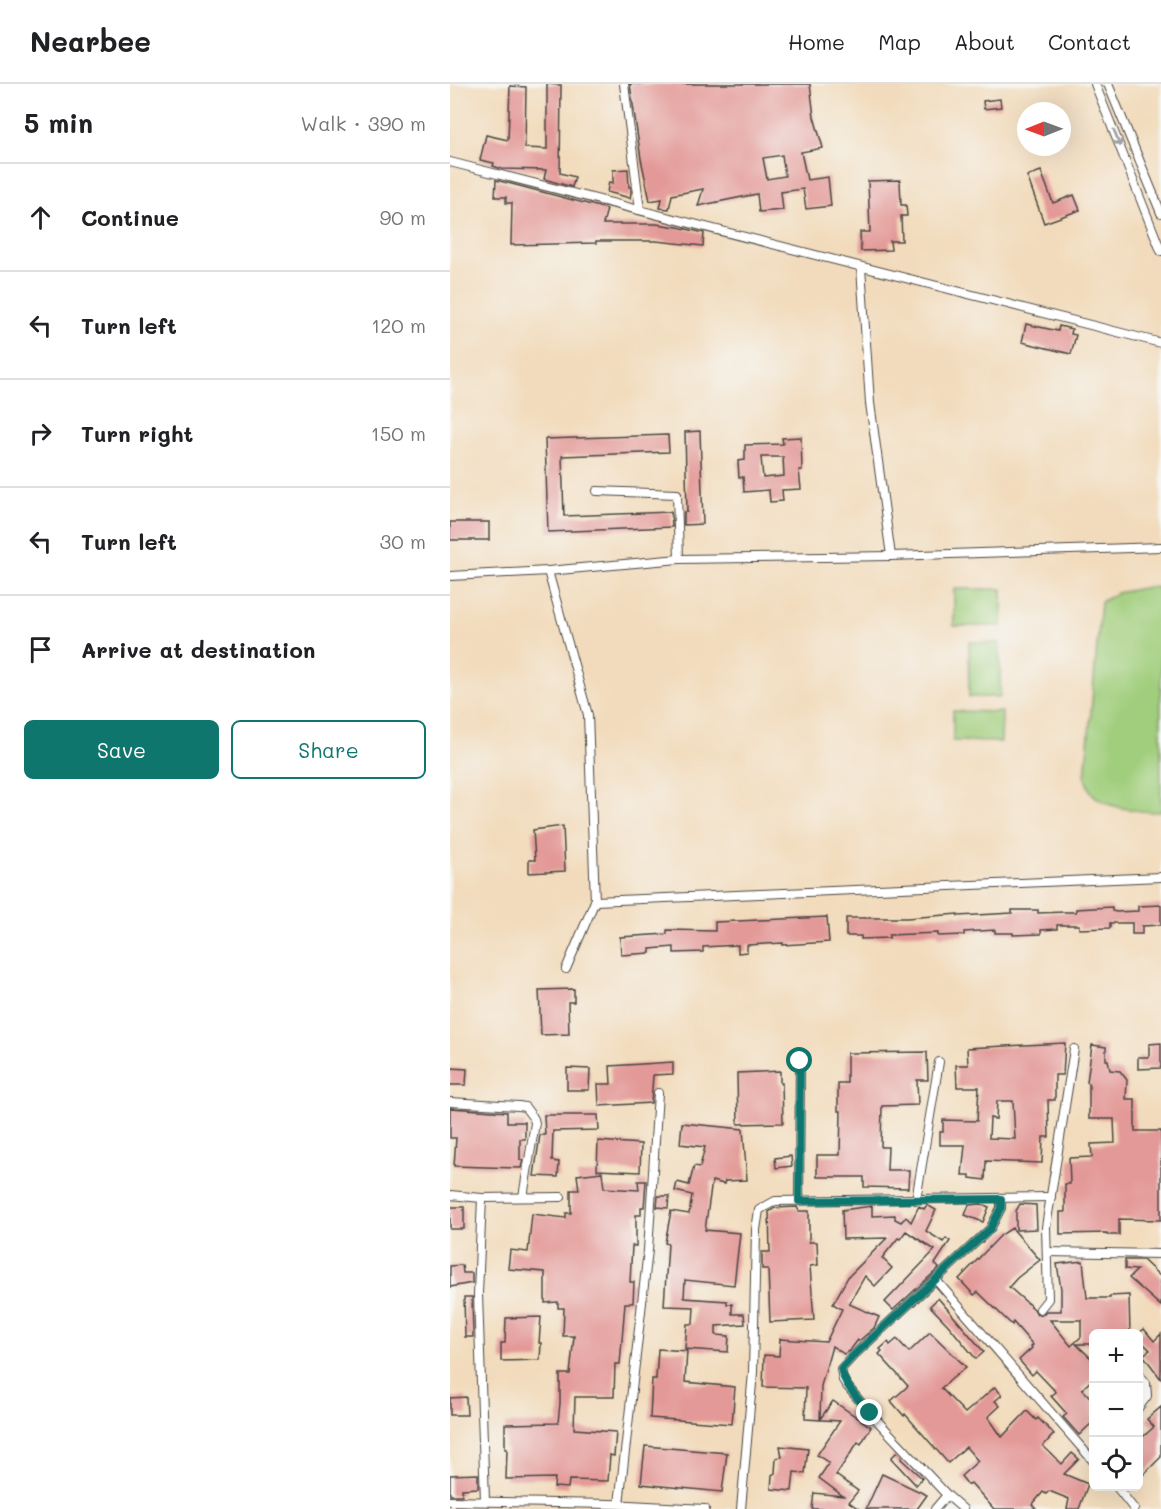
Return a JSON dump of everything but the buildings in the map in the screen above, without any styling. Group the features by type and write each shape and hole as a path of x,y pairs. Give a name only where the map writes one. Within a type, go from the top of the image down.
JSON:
{"street":[{"path":"624,84 640,210"},
{"path":"1095,84 1161,251"},
{"path":"1108,84 1161,213"},
{"path":"450,162 1161,343"},
{"path":"861,267 870,403 891,556"},
{"path":"597,491 677,494 679,559"},
{"path":"450,576 548,572 679,559 891,556 1161,548"},
{"path":"548,572 588,715 595,901 566,969"},
{"path":"595,901 1161,877"},
{"path":"1040,1309 1048,1299 1046,1227 1066,1112 1074,1049"},
{"path":"799,1201 800,1061"},
{"path":"916,1200 939,1062"},
{"path":"619,1504 648,1250 658,1093"},
{"path":"450,1102 525,1107 532,1116 534,1129 523,1197"},
{"path":"450,1195 482,1198 561,1197"},
{"path":"741,1509 753,1372 756,1230 759,1210 775,1201 1051,1197"},
{"path":"480,1504 478,1294 482,1198"},
{"path":"963,1509 947,1495 847,1386 841,1369 990,1229 1001,1208 1001,1199"},
{"path":"1047,1251 1161,1254"},
{"path":"936,1280 1089,1454"},
{"path":"1143,1379 1146,1383 1147,1396 1143,1401"},
{"path":"1120,1491 1134,1509"},
{"path":"935,1509 947,1495"},
{"path":"450,1501 480,1504 610,1506 619,1504 705,1509"}],"green space":[{"path":"1148,587 1161,588 1161,812 1134,810 1105,802 1091,792 1085,778 1101,602 1117,593"},
{"path":"954,589 1002,589 1002,626 954,626"},
{"path":"969,642 1000,643 1000,697 969,697"},
{"path":"953,711 1002,712 1001,742 953,741"}],"route":[{"path":"800,1061 799,1201 1001,1199 1001,1208 990,1229 903,1308 841,1369 843,1380 870,1413"}]}
